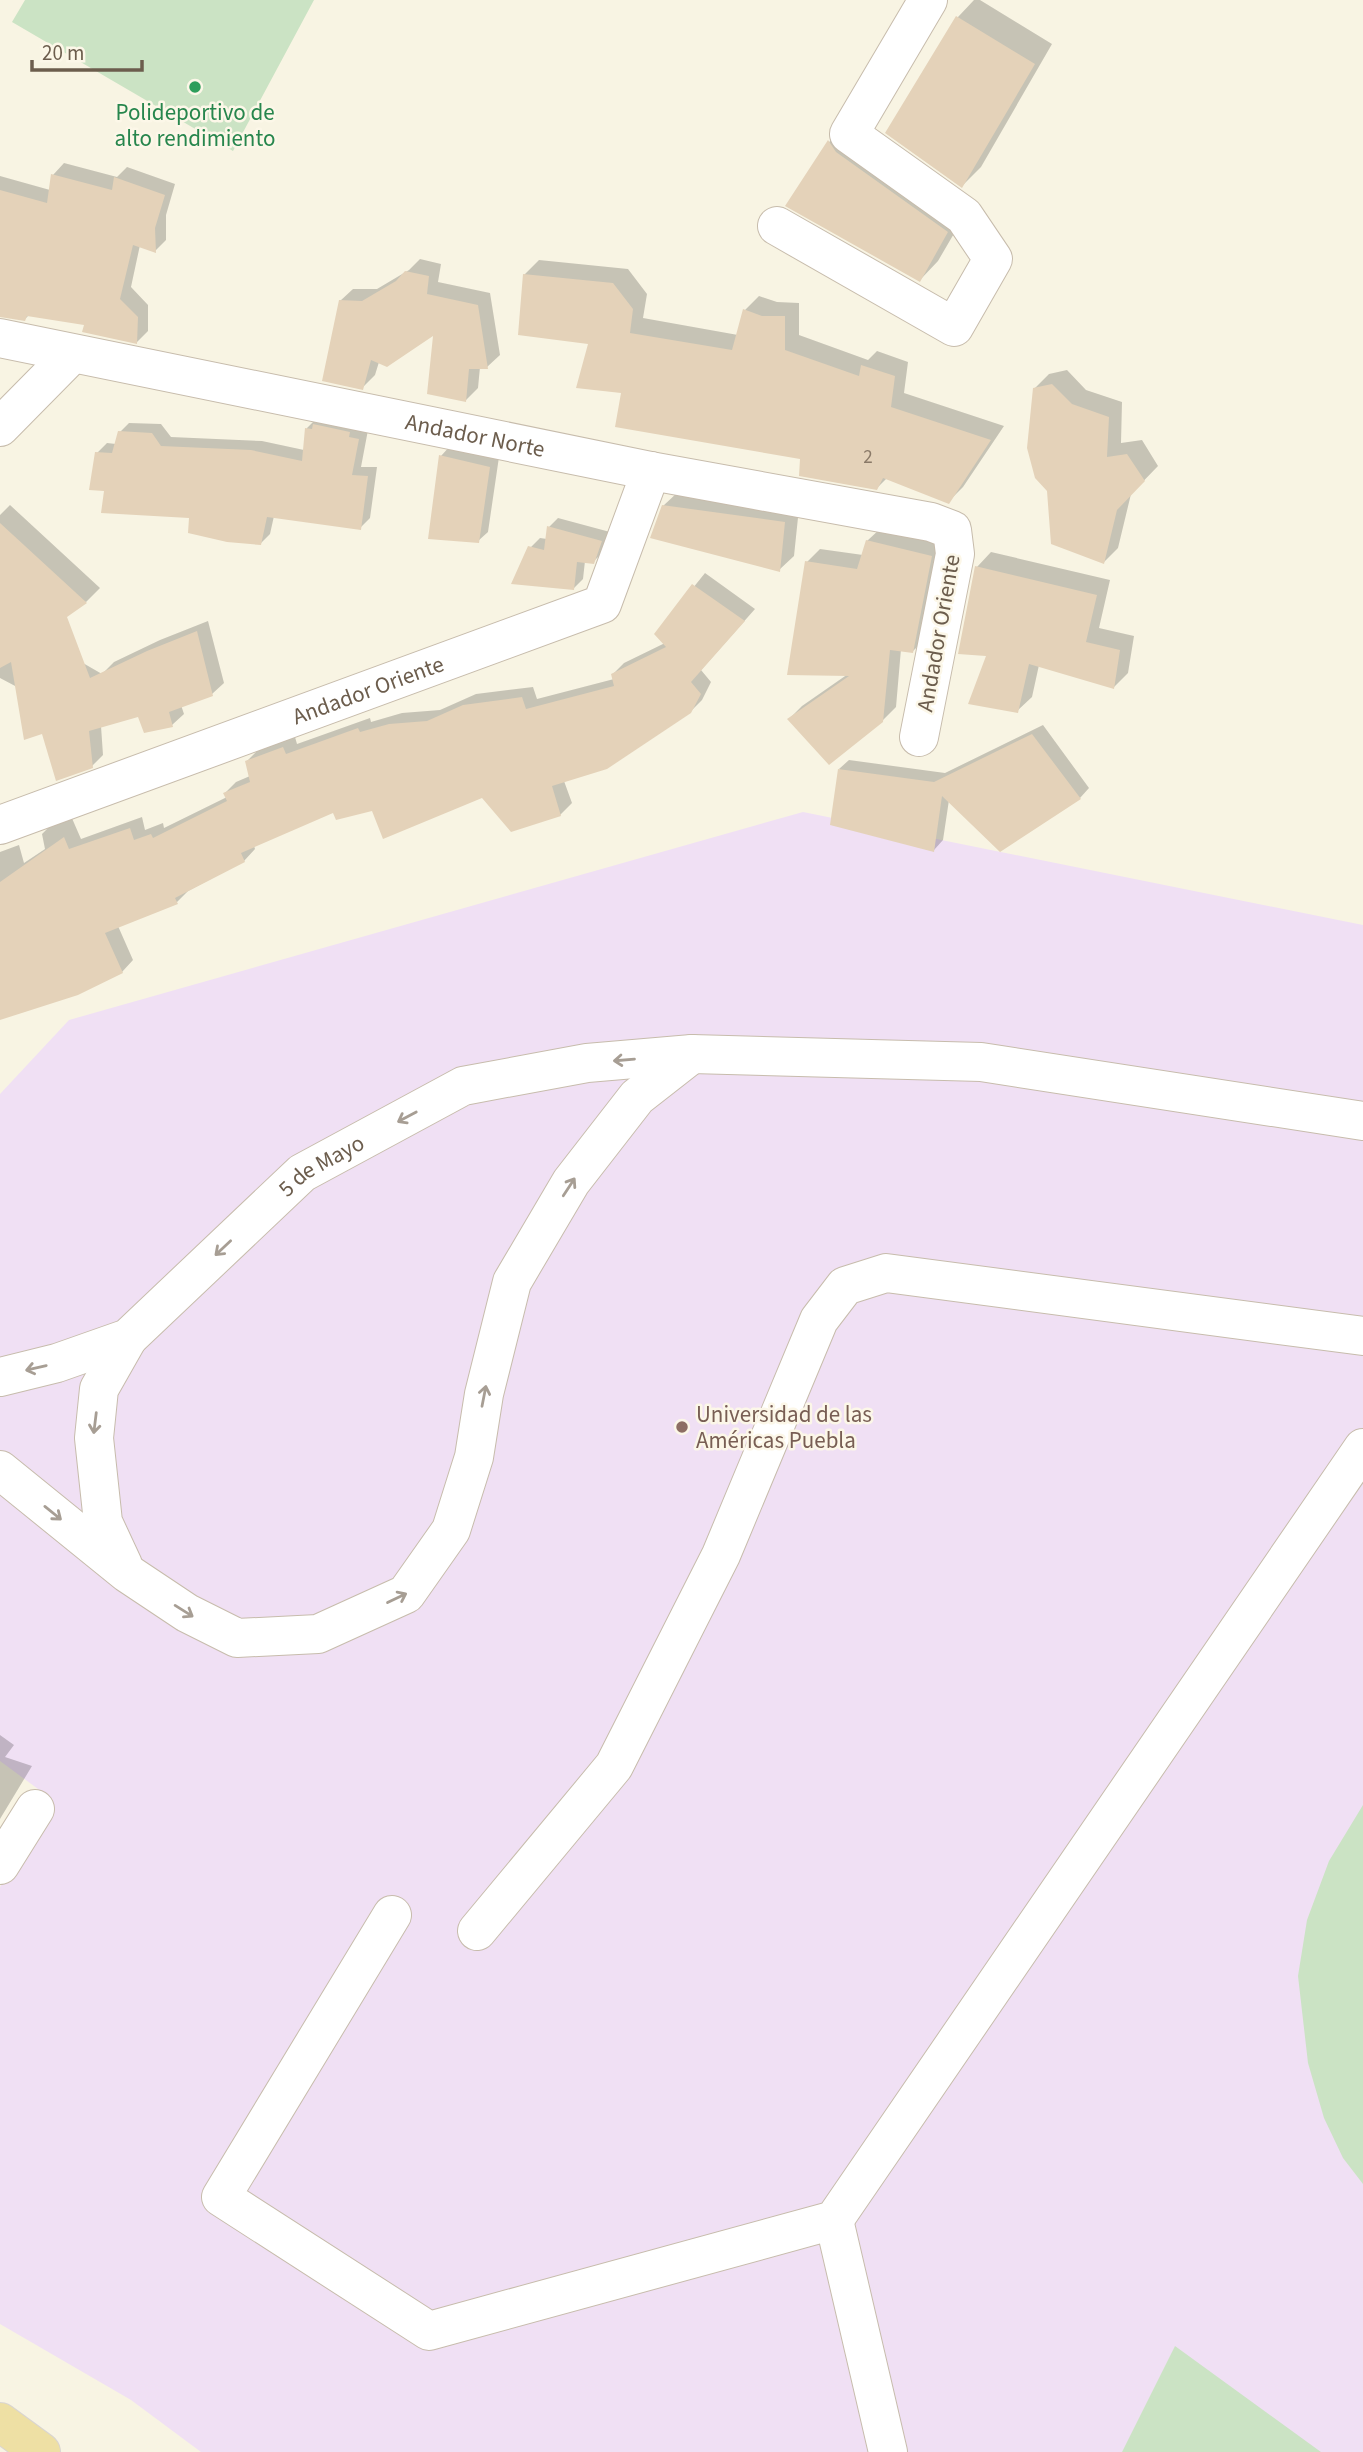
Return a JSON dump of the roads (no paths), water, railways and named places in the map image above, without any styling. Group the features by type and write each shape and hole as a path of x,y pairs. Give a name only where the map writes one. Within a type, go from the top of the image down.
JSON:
{"main road":[{"path":"0,2422 37,2451"}],"street":[{"path":"777,226 954,327 993,259 964,216 849,134 928,0"},
{"name":"Andador Norte","path":"0,338 651,471 932,522 951,530"},
{"path":"0,427 72,354"},
{"name":"Andador Oriente","path":"0,825 602,604 651,471"},
{"name":"Andador Oriente","path":"919,737 955,554 951,530"},
{"path":"0,1470 127,1573 187,1613 237,1638 318,1634 406,1594 451,1530 474,1457 484,1394 512,1282 571,1182 637,1097 692,1054"},
{"name":"5 de Mayo","path":"0,1377 57,1363 128,1338 302,1174 463,1086 587,1063 692,1054 981,1062 1363,1121"},
{"path":"477,1931 614,1766 721,1555 819,1320 845,1286 886,1273 1363,1336"},
{"path":"127,1573 103,1522 94,1438 99,1389 128,1338"},
{"path":"392,1915 221,2197 429,2331 834,2220 1363,1448"},
{"path":"0,1865 35,1809"},
{"path":"834,2220 888,2452"}],"place":[{"name":"Polideportivo de alto rendimiento","path":"195,87"},
{"name":"Universidad de las Américas Puebla","path":"682,1427"}]}
